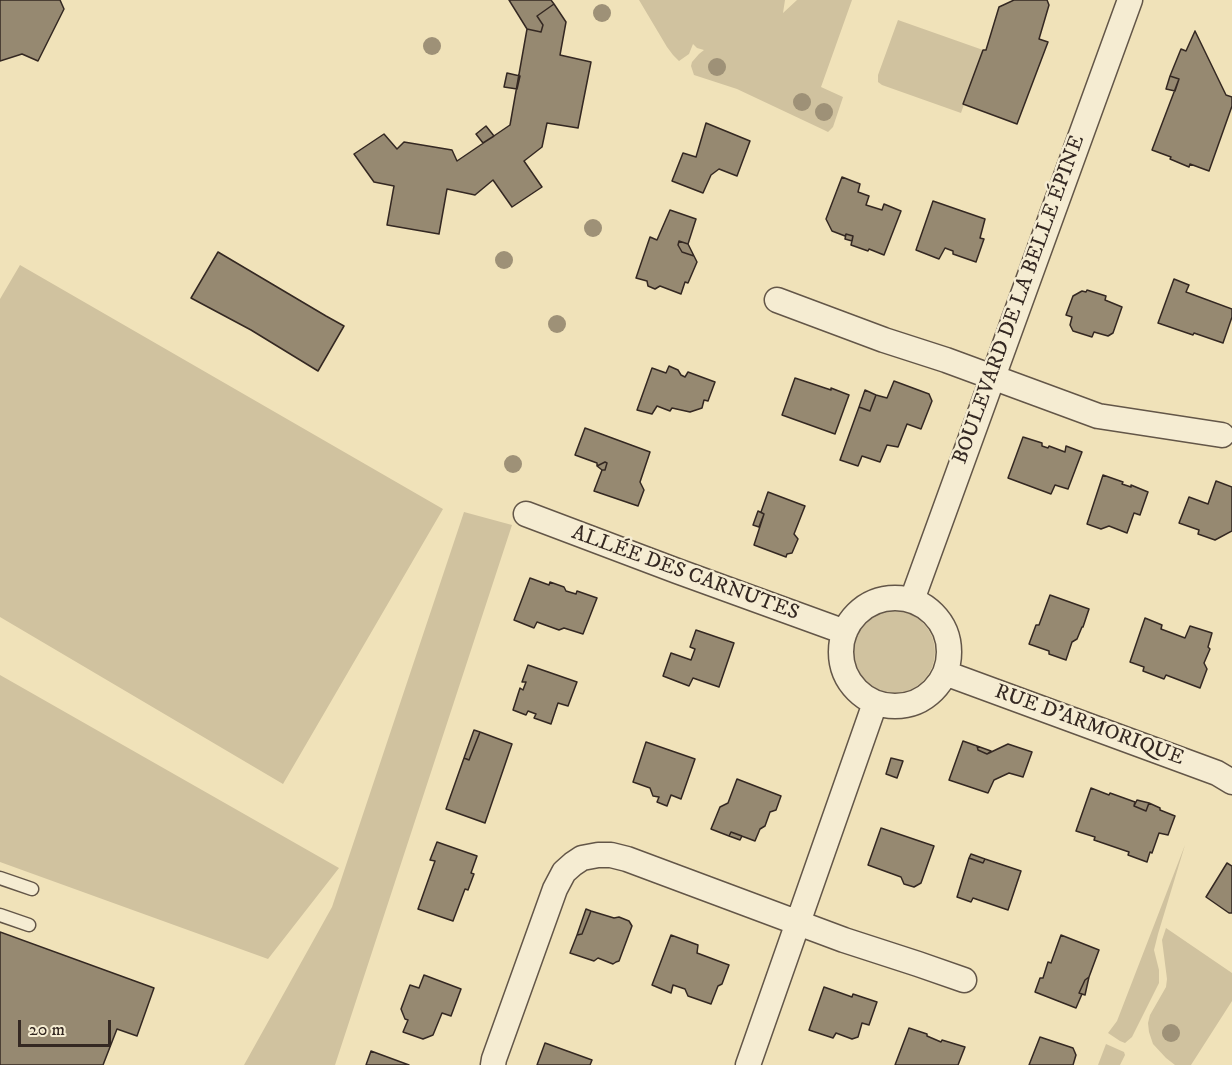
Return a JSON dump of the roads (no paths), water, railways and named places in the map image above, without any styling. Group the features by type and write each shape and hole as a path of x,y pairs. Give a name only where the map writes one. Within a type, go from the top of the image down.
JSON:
{"street":[{"name":"BOULEVARD DE LA BELLE ÉPINE","path":"912,600 1130,0"},
{"path":"777,300 1098,416 1222,435"},
{"name":"ALLÉE DES CARNUTES","path":"526,514 844,632"},
{"path":"896,597 912,600 928,608 940,621 948,637 949,655 945,673 936,687 916,702 891,706 875,703 860,694 849,681 842,665 841,649 844,632 852,618 865,606 879,599 896,597"},
{"name":"RUE D'ARMORIQUE","path":"945,673 1218,773 1232,782"},
{"path":"748,1065 875,703"},
{"path":"493,1065 555,889 564,872 582,858 597,855 611,855 627,859 844,940 964,980"}],"lane":[{"path":"0,878 32,889"},
{"path":"0,915 29,925"}]}
